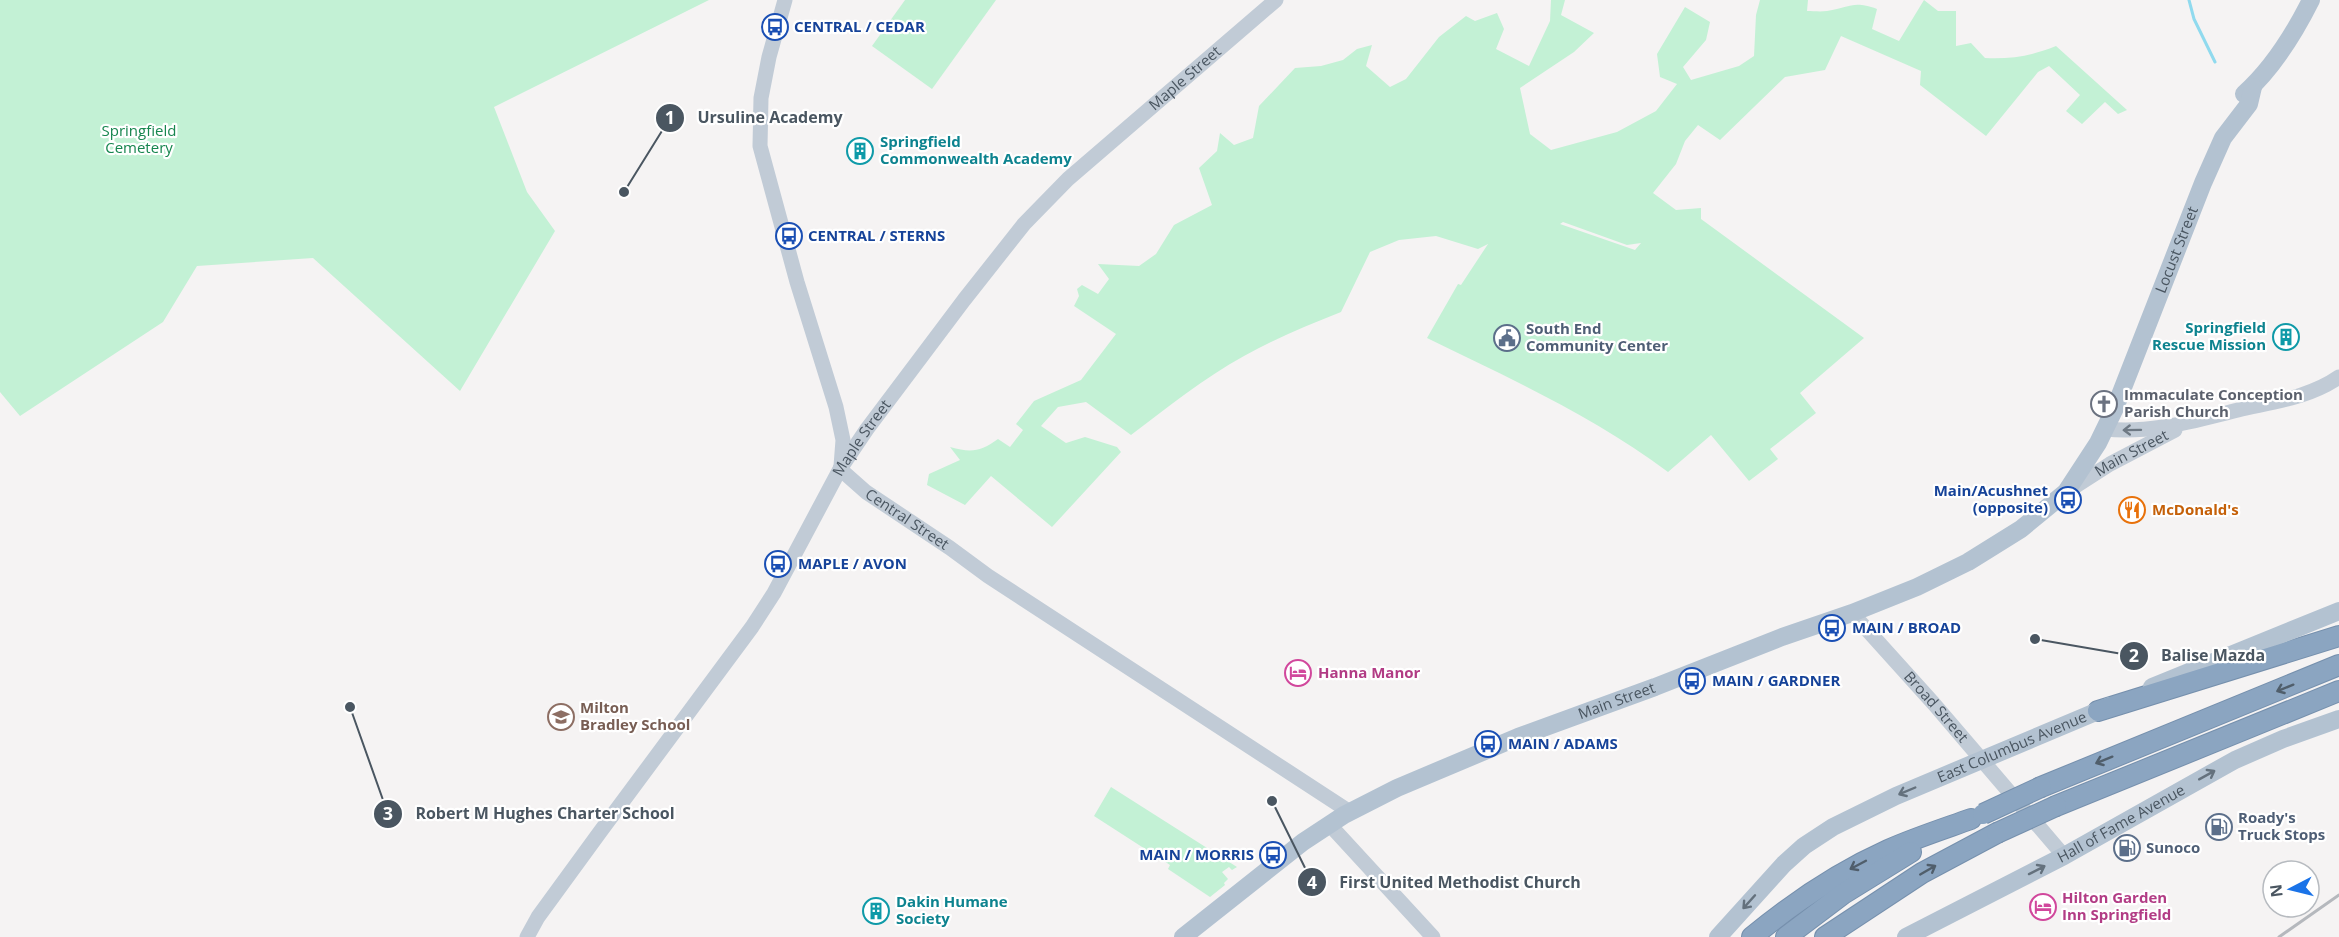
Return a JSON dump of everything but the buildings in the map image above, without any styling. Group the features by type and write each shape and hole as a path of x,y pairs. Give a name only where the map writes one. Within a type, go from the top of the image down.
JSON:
{"highway":[{"path":"2098,711 2339,636"},
{"path":"1786,937 1874,874 1977,817 2041,787 2339,665"},
{"path":"1825,937 1922,873 1997,833 2056,806 2339,691"},
{"path":"2288,712 2339,698"},
{"path":"1752,937 1796,904 1857,866 1906,843 1977,817"}],"main road":[{"path":"785,0 769,57 761,98 760,146 797,282 836,407 843,440 840,469"},
{"name":"Maple Street","path":"525,936 752,627 774,592 840,469 867,429 951,316 1024,225 1068,179 1276,0"},
{"name":"Locust Street","path":"2105,429 2223,138 2249,104 2253,87 2287,43 2311,0"},
{"name":"Main Street","path":"2066,492 2105,429 2144,430 2200,420 2305,394 2339,377"},
{"name":"Main Street","path":"1183,937 1275,862 1350,812 1413,781 1508,741 1917,587 1968,562 2021,529 2066,492 2123,457 2200,420"},
{"name":"Central Street","path":"840,469 866,492 988,576 1350,812"},
{"name":"East Columbus Avenue","path":"1718,937 1797,852 1818,836 1866,809 2197,667 2339,611"},
{"name":"Broad Street","path":"1852,613 1934,704 2064,856"},
{"name":"Hall of Fame Avenue","path":"1905,937 2064,856 2235,760 2339,719"},
{"path":"1329,824 1433,937"}],"green space":[{"name":"Springfield Cemetery","path":"0,0 709,0 494,107 527,192 555,231 460,391 313,258 197,266 163,322 20,416 0,392"},
{"path":"905,0 996,0 932,89 872,46"},
{"path":"1551,0 1565,0 1561,15 1594,33 1574,52 1520,88 1530,134 1551,150 1617,132 1656,111 1677,84 1660,77 1657,54 1685,7 1710,22 1706,40 1683,67 1691,80 1739,66 1754,56 1756,15 1760,0 1808,0 1807,11 1827,11 1856,5 1869,6 1877,9 1872,29 1899,41 1924,0 1938,11 1956,11 1956,46 1971,43 1985,58 1995,58 2030,54 2056,46 2127,110 2118,114 2105,102 2082,124 2066,111 2080,95 2049,66 2038,72 1986,136 1920,85 1921,71 1841,36 1825,70 1785,77 1720,140 1698,125 1685,141 1676,164 1653,193 1676,210 1701,208 1701,219 1864,338 1800,393 1816,413 1770,449 1778,459 1749,481 1711,435 1668,472 1611,433 1581,416 1520,383 1427,338 1458,284 1461,285 1488,244 1478,249 1436,236 1399,240 1370,252 1341,312 1256,349 1186,393 1131,435 1086,402 1058,407 1041,426 1066,443 1085,437 1117,447 1121,452 1052,527 991,476 965,505 927,485 929,474 960,460 950,447 975,450 986,447 998,439 1010,447 1023,430 1016,424 1034,401 1081,380 1116,334 1074,306 1079,296 1077,289 1082,285 1098,294 1109,279 1098,264 1139,266 1156,254 1174,225 1212,205 1199,168 1217,151 1220,133 1234,145 1253,138 1259,106 1295,68 1321,66 1343,60 1357,49 1372,45 1366,66 1390,87 1406,79 1439,37 1466,16 1475,21 1497,13 1504,29 1496,49 1529,66 1550,21","holes":["1563,222 1627,245 1641,243 1635,250 1560,224"]},
{"path":"1111,787 1237,867 1232,870 1229,867 1222,872 1228,879 1225,885 1210,897 1168,869 1170,865 1094,816"}],"waterway":[{"path":"2189,0 2194,19 2215,62"}],"railway":[{"path":"2279,937 2339,895"}],"place":[{"name":"CENTRAL / CEDAR","path":"775,27"},
{"name":"Springfield Commonwealth Academy","path":"860,151"},
{"name":"Ursuline Academy","path":"624,192"},
{"name":"CENTRAL / STERNS","path":"789,236"},
{"name":"Springfield Rescue Mission","path":"2286,337"},
{"name":"South End Community Center","path":"1507,338"},
{"name":"Immaculate Conception Parish Church","path":"2104,404"},
{"name":"Main/Acushnet (opposite)","path":"2068,500"},
{"name":"McDonald's","path":"2132,510"},
{"name":"MAPLE / AVON","path":"778,564"},
{"name":"MAIN / BROAD","path":"1832,628"},
{"name":"Balise Mazda","path":"2035,639"},
{"name":"Hanna Manor","path":"1298,673"},
{"name":"MAIN / GARDNER","path":"1692,681"},
{"name":"Robert M Hughes Charter School","path":"350,707"},
{"name":"Milton Bradley School","path":"561,717"},
{"name":"MAIN / ADAMS","path":"1488,744"},
{"name":"First United Methodist Church","path":"1272,801"},
{"name":"Roady's Truck Stops","path":"2219,827"},
{"name":"Sunoco","path":"2127,848"},
{"name":"MAIN / MORRIS","path":"1273,855"},
{"name":"Hilton Garden Inn Springfield","path":"2043,907"},
{"name":"Dakin Humane Society","path":"876,911"}]}
